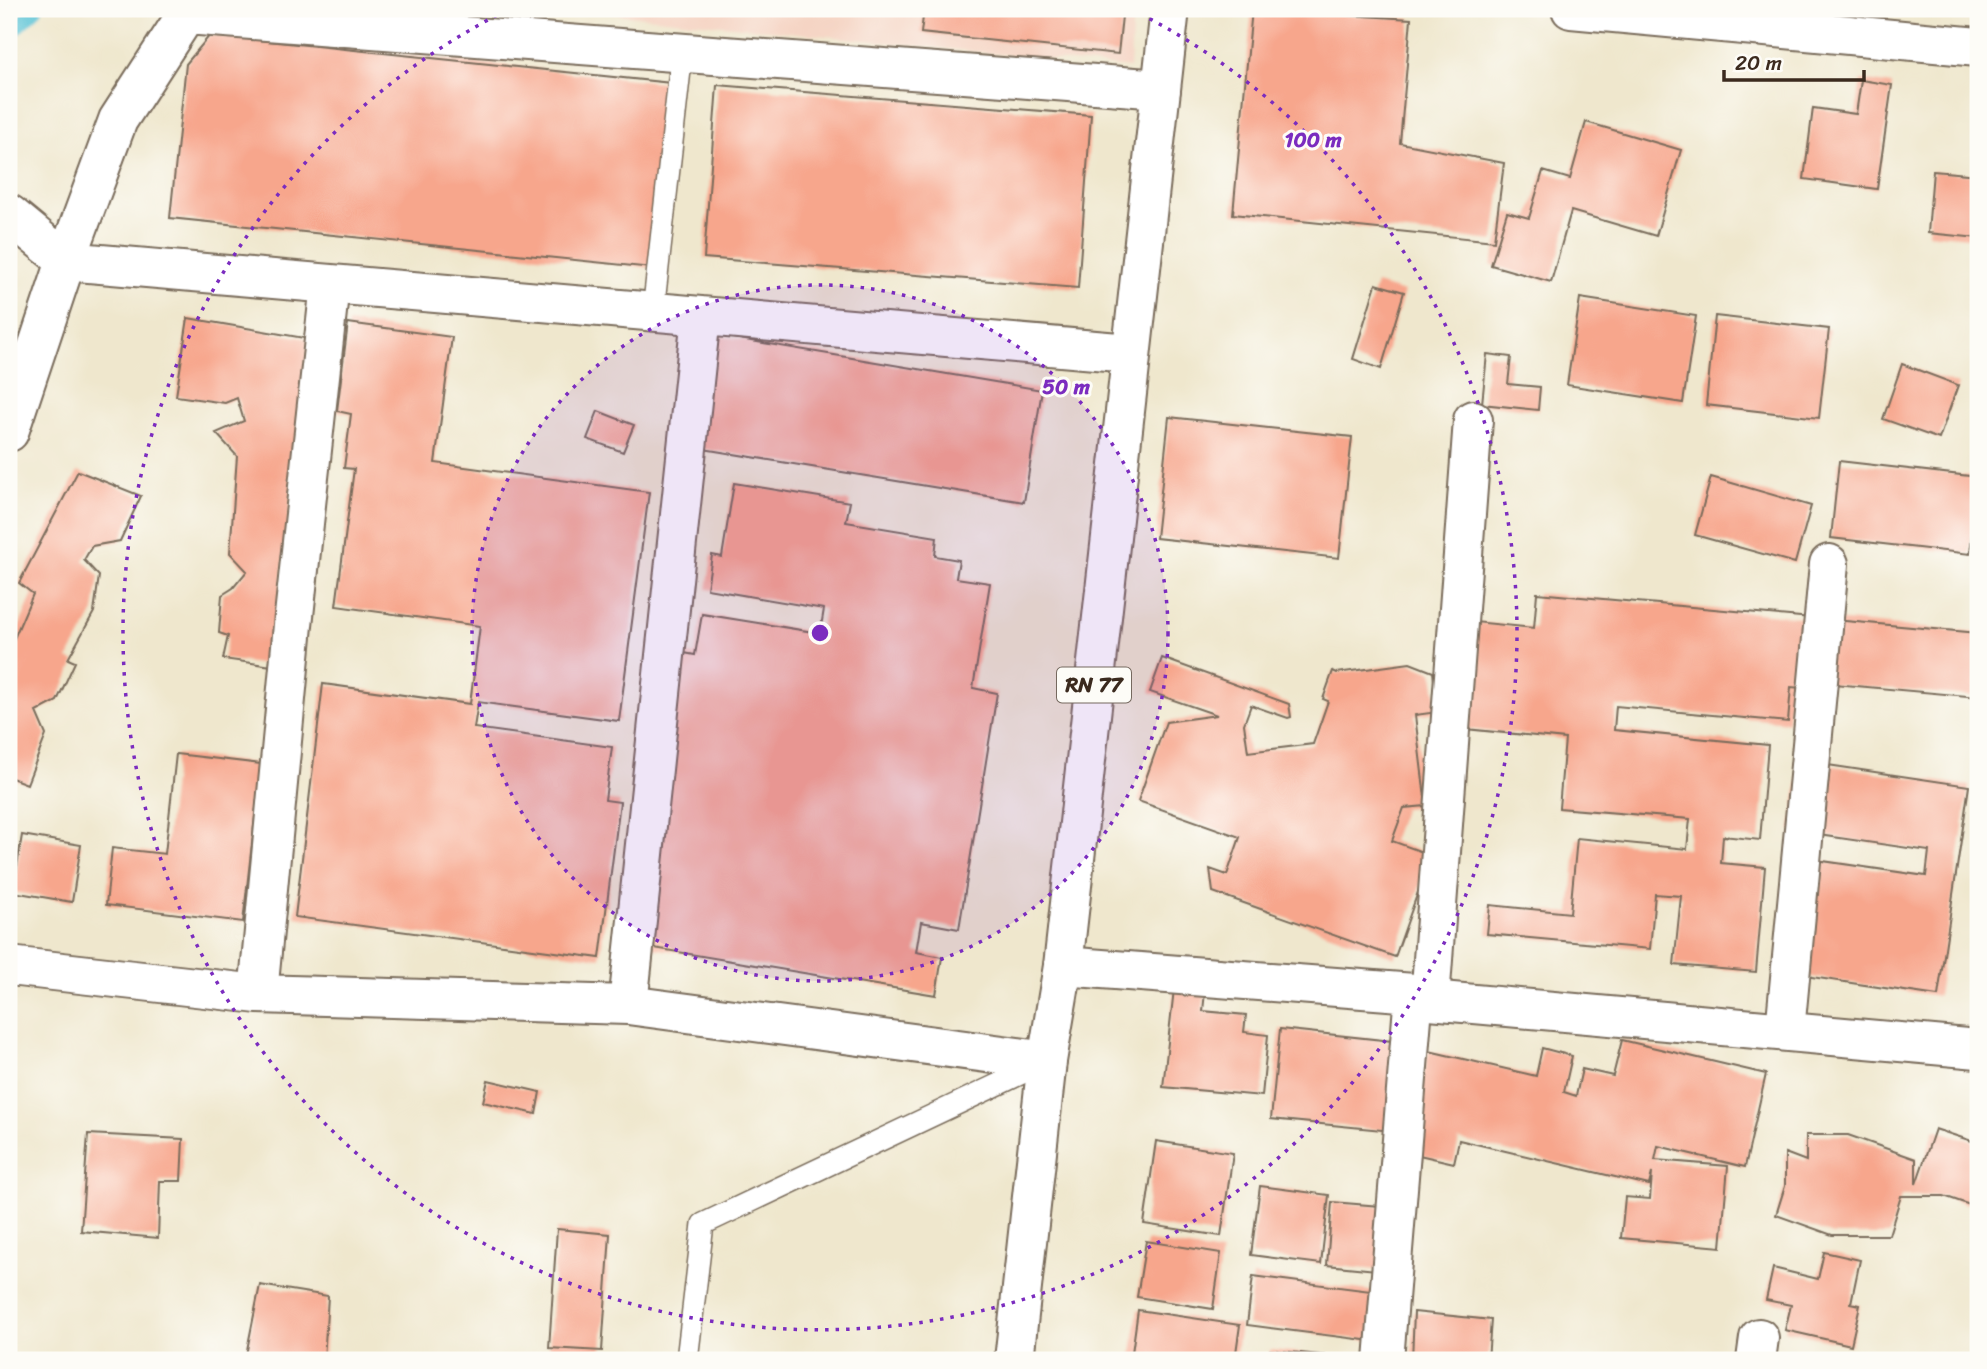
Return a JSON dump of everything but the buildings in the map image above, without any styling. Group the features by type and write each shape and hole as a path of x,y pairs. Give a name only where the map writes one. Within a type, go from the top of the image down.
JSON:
{"street":[{"name":"RN 77","path":"1014,1360 1047,1061 1063,966 1170,9"},
{"path":"1571,9 1978,47"},
{"path":"9,432 66,261 118,120 186,15 1161,89"},
{"path":"9,214 66,261 1130,353"},
{"path":"258,994 330,284"},
{"path":"628,1005 701,316"},
{"path":"1384,1360 1422,996 1473,420"},
{"path":"1785,1031 1829,564"},
{"path":"9,966 258,994 628,1005 1047,1061"},
{"path":"1063,966 1422,996 1978,1048"}],"lane":[{"path":"653,312 682,52"},
{"path":"687,1360 703,1224 1047,1061"}],"shaded area":[{"path":"569,9 1133,9 1130,68"}],"waterway":[{"path":"9,34 36,9"}]}
